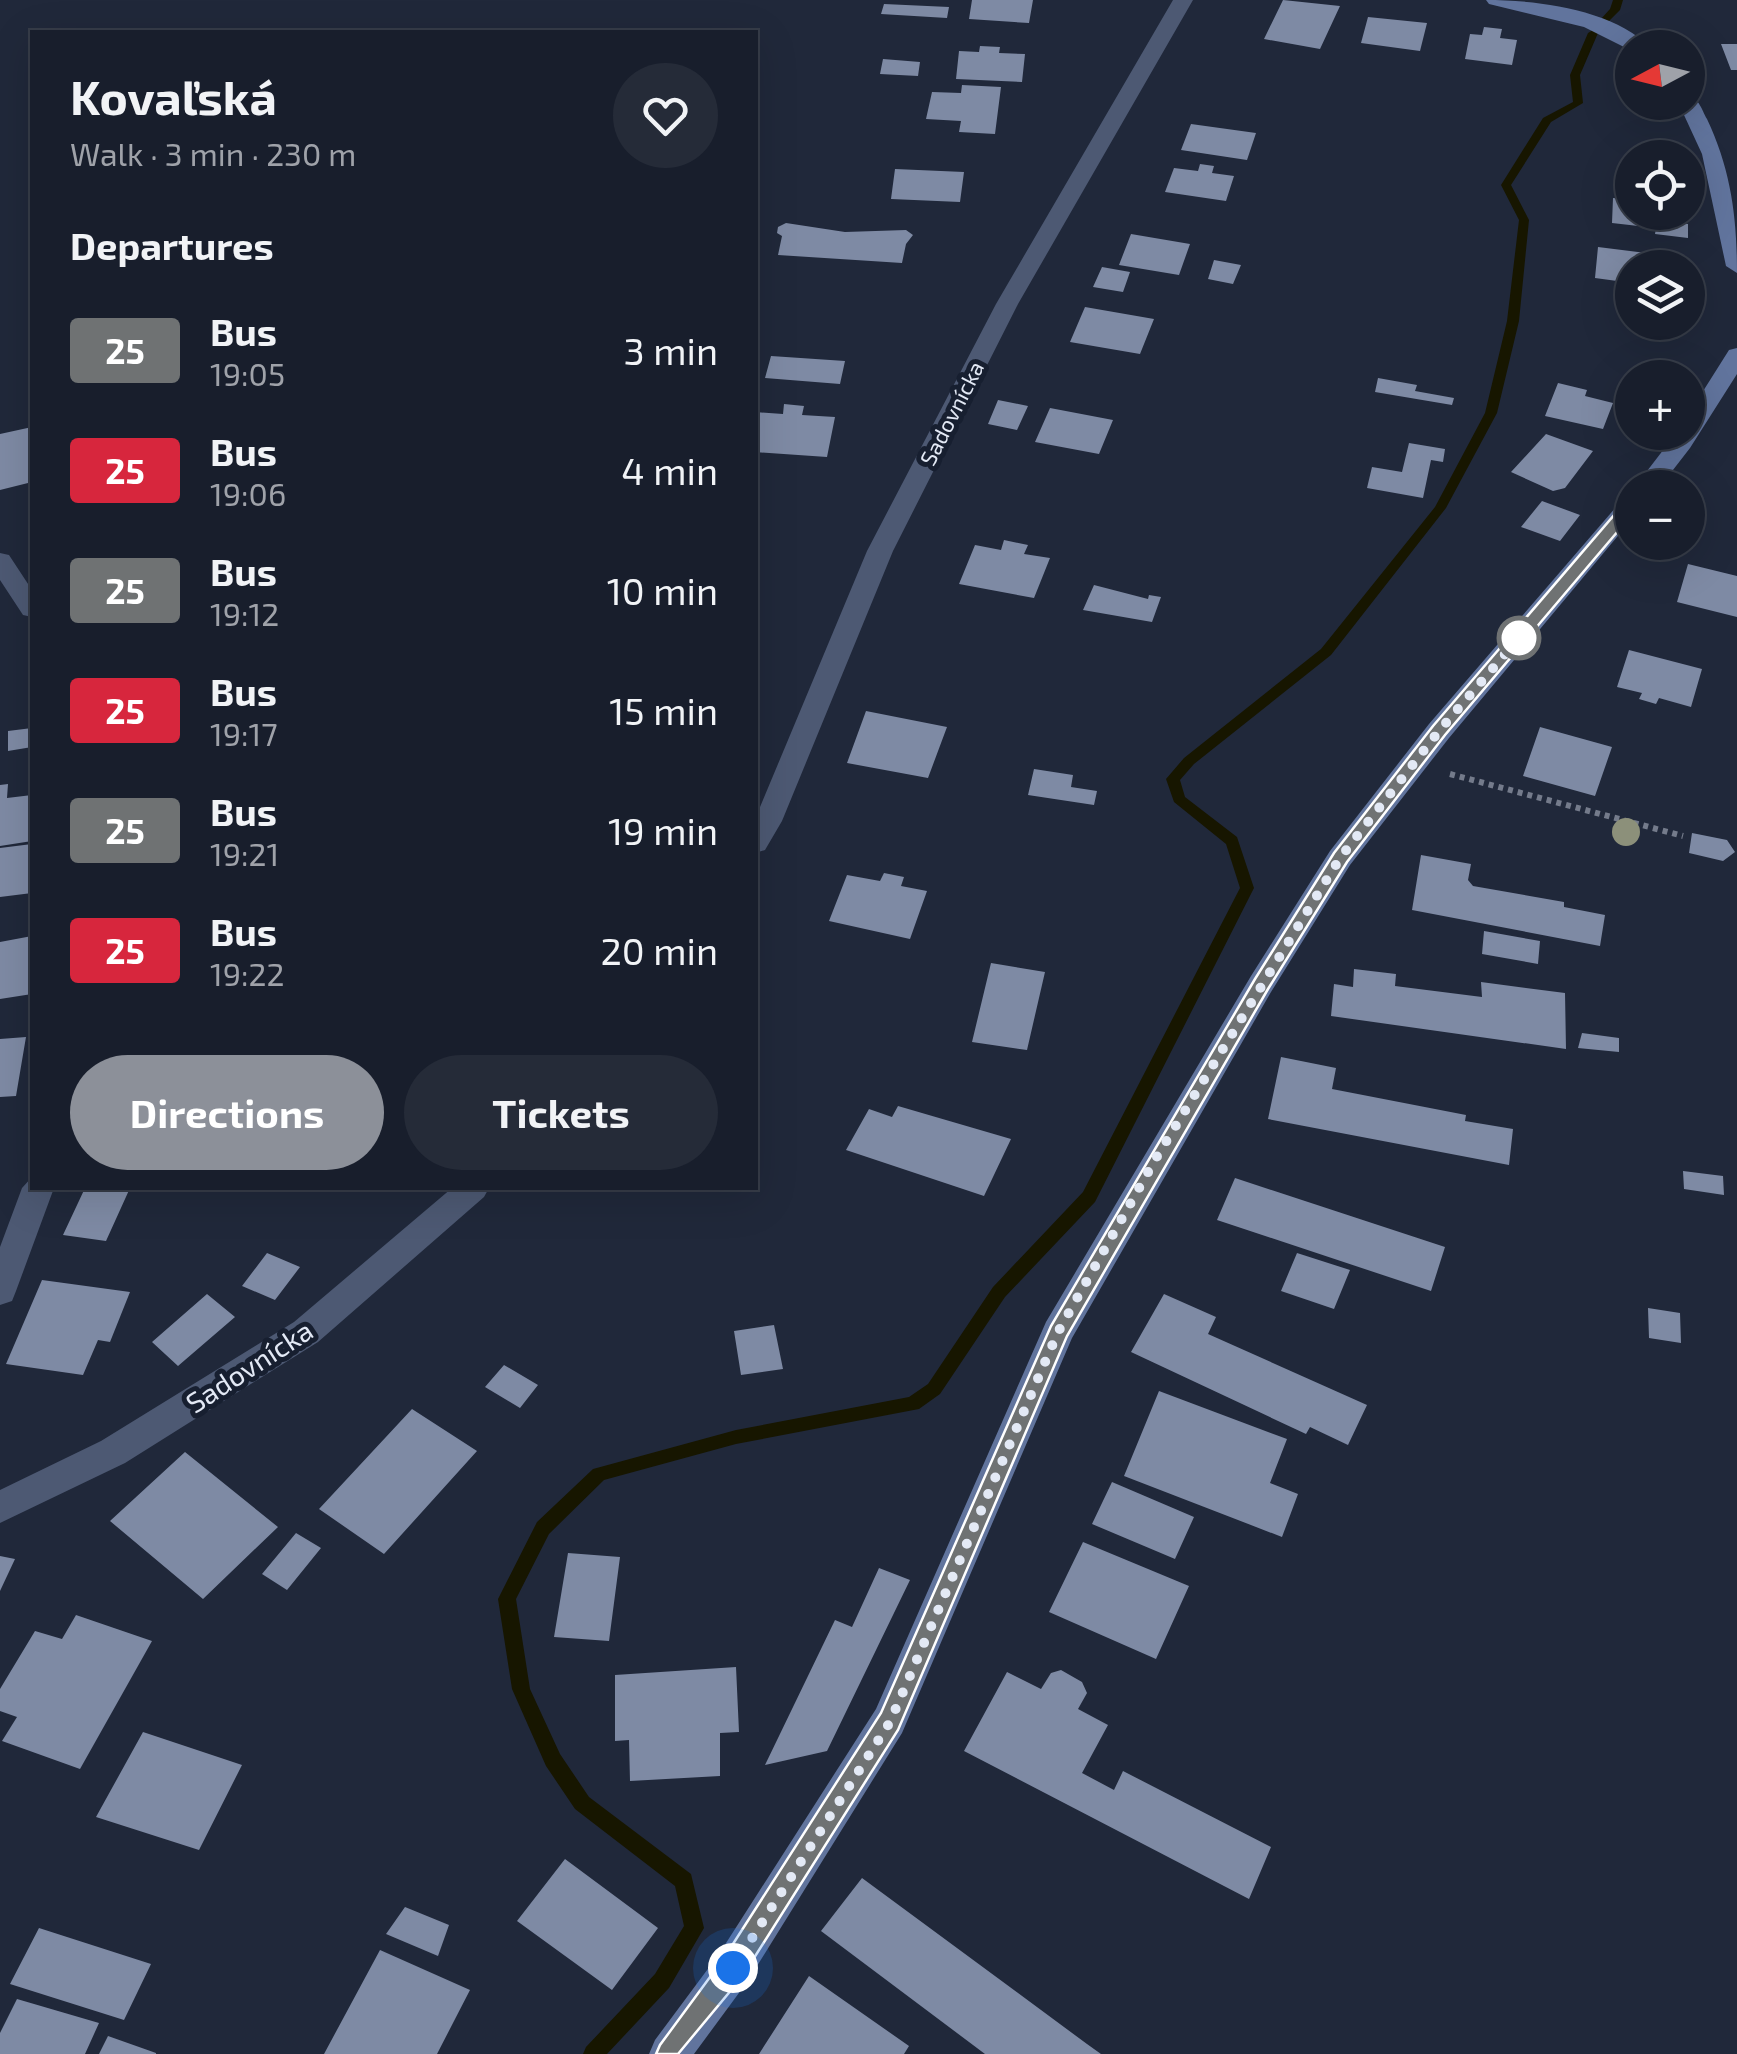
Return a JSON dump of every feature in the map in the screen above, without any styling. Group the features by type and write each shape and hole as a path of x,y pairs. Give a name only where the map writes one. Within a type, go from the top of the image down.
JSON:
{"street":[{"name":"Sadovnícka","path":"758,838 880,550 1007,304 1183,0"},
{"path":"1496,0 1615,31"},
{"path":"1697,120 1714,154 1737,266"},
{"path":"1660,470 1737,355"},
{"path":"669,2054 733,1968 890,1722 1058,1332 1156,1158 1340,858 1416,760 1615,524"},
{"path":"0,561 30,606"},
{"path":"0,1291 37,1190"},
{"name":"Sadovnícka","path":"0,1506 113,1452 306,1332 470,1190"}],"path":[{"path":"1416,760 1457,776 1683,836"}],"building":[{"path":"972,0 1033,0 1029,23 969,19"},
{"path":"1283,0 1340,6 1320,49 1264,39"},
{"path":"884,4 949,7 947,18 881,14"},
{"path":"1368,17 1427,23 1420,51 1361,43"},
{"path":"1484,27 1502,29 1500,38 1517,40 1512,65 1465,59 1470,34 1482,35"},
{"path":"1721,44 1737,44 1737,70 1731,70"},
{"path":"980,46 1000,47 999,53 1025,54 1022,82 956,79 959,51 979,52"},
{"path":"883,59 920,62 918,76 880,74"},
{"path":"962,85 1001,87 995,134 959,132 961,121 926,119 932,92 961,93"},
{"path":"1191,124 1256,133 1247,160 1181,150"},
{"path":"1200,164 1214,166 1212,173 1234,176 1226,201 1165,192 1174,168 1198,171"},
{"path":"895,169 964,172 960,202 891,199"},
{"path":"1613,198 1615,223 1612,223"},
{"path":"786,223 845,232 906,230 913,235 906,244 902,263 778,255 782,236 777,233 778,227"},
{"path":"1656,230 1688,230 1688,238 1655,234"},
{"path":"1131,234 1190,244 1179,275 1119,265"},
{"path":"1598,247 1622,250 1615,250 1615,281 1595,278"},
{"path":"1214,260 1241,265 1233,284 1208,279"},
{"path":"1102,267 1130,272 1123,292 1093,287"},
{"path":"1085,307 1154,319 1140,354 1070,342"},
{"path":"771,356 845,361 840,384 765,378"},
{"path":"1378,378 1417,385 1415,391 1454,398 1452,405 1375,392"},
{"path":"1558,383 1587,390 1585,396 1613,403 1603,429 1545,416"},
{"path":"998,400 1028,406 1017,430 988,424"},
{"path":"784,404 804,406 802,415 835,417 827,457 758,452 758,412 783,414"},
{"path":"1050,408 1113,420 1099,454 1035,442"},
{"path":"30,427 30,482 0,490 0,434"},
{"path":"1546,434 1593,451 1565,488 1553,491 1511,472"},
{"path":"1409,443 1445,449 1443,462 1431,460 1423,498 1367,488 1372,467 1402,472"},
{"path":"1542,501 1580,515 1560,541 1521,527"},
{"path":"1004,540 1028,545 1024,554 1050,558 1034,598 959,584 975,545 1001,550"},
{"path":"1688,564 1737,576 1737,617 1677,602"},
{"path":"1094,585 1148,599 1149,595 1161,597 1152,622 1083,610"},
{"path":"1629,650 1702,669 1691,707 1659,698 1656,704 1639,699 1642,693 1617,687"},
{"path":"866,711 947,727 928,778 847,763"},
{"path":"1540,727 1612,747 1595,796 1523,776"},
{"path":"30,728 30,747 8,751 8,731"},
{"path":"1034,769 1073,775 1071,787 1097,791 1094,805 1028,795"},
{"path":"8,784 7,798 30,795 30,841 0,846 0,785"},
{"path":"1692,833 1727,840 1735,852 1723,861 1689,853"},
{"path":"30,844 30,893 0,897 0,848"},
{"path":"1421,855 1471,864 1468,880 1473,886 1564,902 1564,907 1605,915 1600,946 1412,910"},
{"path":"884,873 904,877 901,886 927,891 910,939 829,921 847,875 880,881"},
{"path":"1484,931 1540,941 1538,964 1482,954"},
{"path":"30,936 30,994 0,999 0,942"},
{"path":"991,963 1045,972 1027,1050 972,1042"},
{"path":"1354,969 1396,974 1395,986 1482,997 1481,982 1565,993 1566,1049 1331,1016 1334,984 1353,987"},
{"path":"1582,1033 1619,1038 1619,1052 1578,1048"},
{"path":"26,1037 16,1096 0,1097 0,1039"},
{"path":"1281,1057 1336,1068 1332,1089 1466,1115 1465,1121 1513,1129 1509,1165 1268,1119"},
{"path":"898,1106 1011,1139 984,1196 846,1150 869,1109 892,1117"},
{"path":"1683,1171 1723,1176 1724,1195 1684,1189"},
{"path":"1235,1178 1445,1247 1431,1291 1217,1220"},
{"path":"84,1190 129,1190 106,1241 63,1235"},
{"path":"267,1253 300,1267 275,1300 242,1286"},
{"path":"1297,1253 1350,1270 1334,1309 1281,1291"},
{"path":"42,1280 130,1292 110,1342 98,1340 83,1375 6,1364"},
{"path":"207,1294 235,1317 178,1366 152,1342"},
{"path":"1164,1294 1216,1317 1208,1334 1367,1405 1348,1445 1310,1427 1306,1434 1131,1352"},
{"path":"1648,1308 1680,1313 1681,1343 1649,1338"},
{"path":"774,1325 783,1369 741,1375 734,1331"},
{"path":"504,1365 538,1385 520,1408 485,1387"},
{"path":"1159,1391 1287,1439 1270,1483 1298,1494 1282,1537 1124,1476"},
{"path":"412,1409 477,1451 384,1554 319,1509"},
{"path":"185,1452 278,1527 203,1599 110,1521"},
{"path":"1112,1482 1194,1517 1175,1559 1092,1524"},
{"path":"296,1533 321,1548 287,1590 262,1574"},
{"path":"1083,1542 1189,1586 1156,1659 1049,1612"},
{"path":"568,1553 620,1557 609,1641 554,1637"},
{"path":"0,1556 15,1559 0,1591"},
{"path":"879,1568 910,1580 827,1751 765,1765 835,1620 852,1627"},
{"path":"76,1615 152,1641 80,1769 2,1741 17,1717 0,1711 0,1689 35,1631 62,1639"},
{"path":"736,1667 739,1732 720,1733 720,1776 630,1781 629,1740 615,1741 615,1675"},
{"path":"1061,1670 1082,1682 1087,1693 1078,1709 1108,1725 1082,1773 1114,1790 1123,1771 1271,1847 1249,1899 964,1751 1007,1672 1041,1689 1051,1673"},
{"path":"143,1732 242,1765 199,1850 96,1817"},
{"path":"565,1859 658,1928 612,1990 517,1921"},
{"path":"862,1878 1101,2054 985,2054 821,1931"},
{"path":"405,1907 449,1925 438,1956 386,1934"},
{"path":"39,1928 151,1964 124,2020 10,1984"},
{"path":"380,1950 470,1990 437,2054 324,2054"},
{"path":"809,1976 909,2046 904,2054 759,2054"},
{"path":"17,1999 99,2023 85,2054 0,2054 0,2033"},
{"path":"108,2036 156,2053 156,2054 99,2054"}],"waterway":[{"path":"1605,20 1618,0"},
{"path":"593,2054 662,1981 694,1928 684,1881 582,1803 553,1760 521,1689 507,1599 543,1528 599,1474 736,1437 913,1404 934,1389 999,1292 1089,1197 1247,888 1232,841 1179,799 1173,779 1189,761 1326,652 1440,508 1491,413 1513,321 1524,220 1506,185 1547,120 1578,103 1575,75 1593,33"}],"bus line":[{"name":"25","path":"669,2054 733,1968 890,1722 1058,1332 1156,1158 1262,984 1340,858 1439,731 1615,526"}],"route":[{"path":"733,1968 890,1722 1058,1332 1156,1158 1340,858 1439,731 1519,638"}]}
